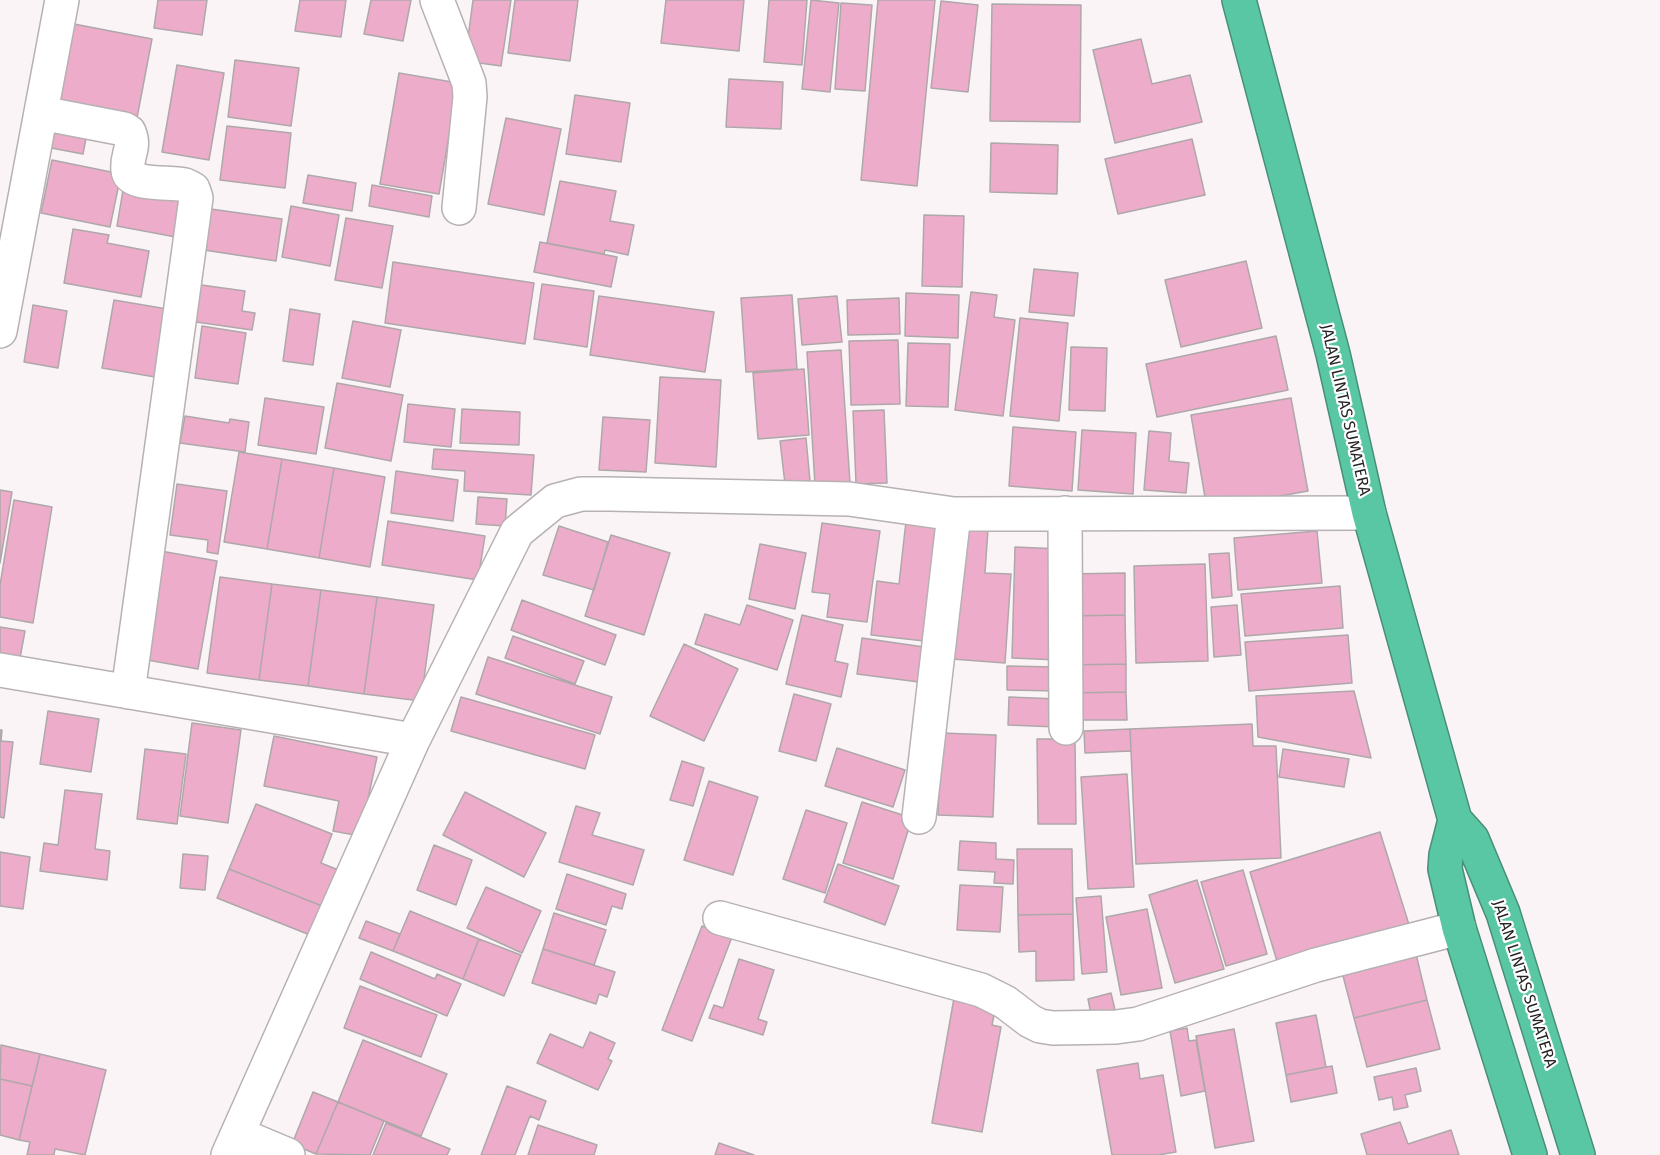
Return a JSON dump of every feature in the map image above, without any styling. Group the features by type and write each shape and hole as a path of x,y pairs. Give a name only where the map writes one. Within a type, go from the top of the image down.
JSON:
{"highway":[{"name":"JALAN LINTAS SUMATERA","path":"1239,0 1333,354 1370,513 1455,820 1472,839 1503,913 1578,1155"},
{"name":"JALAN LINTAS SUMATERA","path":"1455,820 1446,855 1445,869 1459,928 1530,1155"}],"street":[{"path":"0,331 62,0"},
{"path":"437,0 469,83 470,97 459,208"},
{"path":"40,113 124,129 129,132 133,140 129,175 142,181 185,185 194,189 196,198 129,692"},
{"path":"288,1155 233,1145 413,740 517,532 555,501 580,494 609,494 849,499 954,514 1370,513"},
{"path":"1065,513 1066,728"},
{"path":"919,817 954,514"},
{"path":"0,670 413,740"},
{"path":"720,918 981,990 1005,1002 1030,1021 1040,1026 1053,1028 1116,1027 1138,1024 1316,965 1459,928"}],"building":[{"path":"158,0 207,0 202,35 154,28"},
{"path":"300,0 346,0 341,37 295,31"},
{"path":"371,0 411,0 403,41 364,34"},
{"path":"473,0 511,0 501,66 465,61"},
{"path":"515,0 578,0 570,61 508,53"},
{"path":"666,0 744,0 739,51 661,43"},
{"path":"769,0 807,0 802,65 764,62"},
{"path":"811,0 839,3 830,92 802,89"},
{"path":"878,0 935,0 917,186 861,180"},
{"path":"941,1 978,5 968,92 931,88"},
{"path":"841,3 872,5 865,91 835,89"},
{"path":"992,4 1081,5 1080,122 990,121"},
{"path":"74,24 152,39 137,118 59,104"},
{"path":"1141,39 1152,84 1190,75 1202,122 1115,143 1093,50"},
{"path":"235,60 299,68 291,126 228,117"},
{"path":"177,65 224,73 209,160 162,152"},
{"path":"399,73 458,83 439,194 380,184"},
{"path":"729,79 783,82 781,129 726,127"},
{"path":"575,95 630,103 621,162 566,154"},
{"path":"506,118 561,129 544,215 488,204"},
{"path":"56,122 88,128 83,154 51,148"},
{"path":"227,126 291,133 285,188 220,180"},
{"path":"1192,139 1205,195 1118,214 1105,159"},
{"path":"991,143 1058,145 1057,194 990,192"},
{"path":"52,160 121,174 110,227 41,213"},
{"path":"308,175 356,183 352,211 303,203"},
{"path":"560,181 616,191 610,221 634,225 628,255 605,250 604,254 547,243"},
{"path":"372,185 432,196 429,217 369,206"},
{"path":"123,190 188,202 181,238 117,226"},
{"path":"291,206 339,215 330,266 282,257"},
{"path":"211,209 282,219 276,261 204,250"},
{"path":"924,215 964,216 962,287 922,286"},
{"path":"346,218 393,226 382,288 335,280"},
{"path":"73,229 109,235 107,243 149,251 141,297 64,283"},
{"path":"540,242 617,257 611,287 534,272"},
{"path":"1246,261 1262,328 1181,347 1165,280"},
{"path":"393,262 534,283 525,344 385,323"},
{"path":"1034,269 1078,273 1074,316 1029,312"},
{"path":"194,284 245,291 242,311 255,313 252,330 189,321"},
{"path":"542,284 594,291 587,347 534,339"},
{"path":"971,292 997,295 994,317 1015,320 1003,416 955,410"},
{"path":"906,293 959,295 958,338 905,336"},
{"path":"792,295 797,369 746,372 741,298"},
{"path":"599,296 714,312 705,372 590,355"},
{"path":"837,296 842,342 802,345 798,299"},
{"path":"899,298 900,334 848,335 847,300"},
{"path":"114,300 173,310 161,378 102,368"},
{"path":"33,305 67,311 58,368 24,362"},
{"path":"290,309 320,314 313,365 283,361"},
{"path":"1020,318 1068,323 1059,421 1010,416"},
{"path":"353,321 401,330 390,387 342,378"},
{"path":"202,326 246,333 238,384 195,378"},
{"path":"1276,336 1288,390 1157,417 1146,364"},
{"path":"898,340 900,404 851,405 849,341"},
{"path":"908,343 950,344 948,407 906,406"},
{"path":"1071,347 1107,348 1105,411 1069,410"},
{"path":"841,350 850,483 815,485 807,352"},
{"path":"804,369 809,435 758,439 753,373"},
{"path":"660,377 721,380 716,467 655,463"},
{"path":"337,383 403,395 391,461 325,448"},
{"path":"265,398 324,407 316,454 258,445"},
{"path":"1291,398 1308,491 1207,509 1191,415"},
{"path":"408,404 455,409 451,447 404,442"},
{"path":"462,409 520,412 519,445 460,443"},
{"path":"884,410 887,483 856,484 853,411"},
{"path":"185,416 229,423 230,419 249,422 245,452 180,443"},
{"path":"603,417 650,420 646,472 599,470"},
{"path":"1013,427 1076,432 1072,491 1009,486"},
{"path":"1082,430 1136,433 1133,494 1078,490"},
{"path":"1149,431 1171,433 1169,461 1189,463 1186,493 1144,490"},
{"path":"806,438 810,481 785,484 780,441"},
{"path":"434,449 534,455 531,495 464,491 465,471 432,469"},
{"path":"239,452 282,459 267,549 224,542"},
{"path":"282,459 334,468 319,558 267,549"},
{"path":"334,468 385,477 370,567 319,558"},
{"path":"396,471 458,480 453,521 391,513"},
{"path":"177,484 227,491 218,554 207,552 208,540 170,535"},
{"path":"0,490 12,492 0,563"},
{"path":"478,497 507,499 505,526 476,524"},
{"path":"14,500 52,507 33,623 0,617 0,585"},
{"path":"388,521 485,536 478,580 382,565"},
{"path":"906,521 937,524 933,642 871,635 877,581 899,584"},
{"path":"822,523 880,531 867,622 827,617 830,594 812,592"},
{"path":"559,526 608,542 594,590 543,575"},
{"path":"960,527 988,529 985,573 1011,574 1005,663 952,659"},
{"path":"1317,531 1322,583 1238,590 1234,538"},
{"path":"611,535 670,553 644,635 585,616"},
{"path":"760,544 806,553 795,609 749,599"},
{"path":"1015,547 1061,549 1058,660 1012,658"},
{"path":"155,550 217,561 198,669 136,658"},
{"path":"1229,553 1232,596 1212,598 1209,554"},
{"path":"1205,564 1208,661 1136,663 1134,566"},
{"path":"1125,573 1125,615 1068,616 1067,574"},
{"path":"220,577 272,584 259,680 207,673"},
{"path":"272,584 321,590 308,686 259,680"},
{"path":"1340,586 1343,628 1245,636 1241,594"},
{"path":"321,590 377,597 364,694 308,686"},
{"path":"377,597 434,605 421,701 364,694"},
{"path":"522,600 616,635 605,665 511,630"},
{"path":"747,605 793,620 777,670 695,644 705,614 740,625"},
{"path":"1237,605 1241,655 1214,657 1211,607"},
{"path":"802,615 843,625 835,661 848,664 841,697 786,684"},
{"path":"1125,615 1126,664 1068,665 1068,616"},
{"path":"0,627 25,631 20,658 0,655"},
{"path":"1348,635 1352,683 1249,691 1245,642"},
{"path":"513,636 584,661 575,684 505,658"},
{"path":"862,638 924,647 919,682 857,674"},
{"path":"684,644 738,669 704,741 650,716"},
{"path":"488,657 612,697 600,734 476,694"},
{"path":"1126,664 1126,692 1069,693 1068,665"},
{"path":"1007,666 1057,667 1057,691 1007,690"},
{"path":"1354,691 1371,758 1258,737 1256,696"},
{"path":"1126,692 1127,720 1069,720 1069,693"},
{"path":"794,694 831,704 816,761 779,751"},
{"path":"461,697 595,735 585,769 451,731"},
{"path":"1009,697 1058,699 1057,727 1008,725"},
{"path":"48,711 99,719 91,772 40,764"},
{"path":"192,723 241,730 228,823 180,816"},
{"path":"1252,724 1253,746 1276,746 1281,858 1136,864 1130,729"},
{"path":"1130,729 1131,751 1085,753 1084,731"},
{"path":"0,730 2,730 1,741 13,742 4,818 0,817"},
{"path":"941,733 996,735 993,817 938,815"},
{"path":"274,736 377,757 360,836 333,831 339,801 264,786"},
{"path":"1037,739 1075,739 1076,824 1038,824"},
{"path":"837,748 905,770 893,807 825,786"},
{"path":"145,749 186,754 177,824 137,819"},
{"path":"1283,749 1349,759 1344,787 1279,777"},
{"path":"682,761 704,768 693,806 670,800"},
{"path":"1127,774 1134,887 1088,889 1081,777"},
{"path":"709,781 758,797 733,875 684,860"},
{"path":"65,790 102,794 95,849 110,851 107,880 40,871 44,843 58,845"},
{"path":"465,792 546,833 524,877 443,835"},
{"path":"862,802 912,818 893,879 843,863"},
{"path":"256,804 332,834 321,863 341,871 327,908 229,869"},
{"path":"576,806 600,813 592,835 644,850 633,885 559,862"},
{"path":"806,810 847,823 825,893 783,879"},
{"path":"1380,832 1411,931 1280,971 1250,872"},
{"path":"960,841 996,843 996,859 1014,860 1013,884 994,883 995,872 958,870"},
{"path":"434,845 472,860 456,905 417,890"},
{"path":"1017,849 1072,849 1073,914 1018,915"},
{"path":"0,852 30,857 23,909 0,906"},
{"path":"183,854 208,856 205,890 180,888"},
{"path":"838,864 899,886 885,925 824,902"},
{"path":"229,869 327,908 315,937 217,898"},
{"path":"1243,870 1267,954 1226,966 1201,882"},
{"path":"567,874 626,894 622,909 612,906 606,925 556,909"},
{"path":"1197,880 1224,969 1175,983 1149,895"},
{"path":"960,885 1003,887 1000,932 957,930"},
{"path":"486,887 541,911 522,953 467,928"},
{"path":"1101,896 1107,972 1082,974 1076,898"},
{"path":"1147,909 1162,988 1121,995 1106,917"},
{"path":"410,911 479,939 463,979 393,951"},
{"path":"554,913 606,930 594,965 543,949"},
{"path":"1073,914 1074,980 1036,981 1036,951 1019,952 1018,915"},
{"path":"366,921 400,934 393,951 359,938"},
{"path":"702,926 732,937 692,1041 662,1030"},
{"path":"479,939 521,955 504,996 463,979"},
{"path":"543,949 615,972 607,997 599,994 596,1004 532,983"},
{"path":"371,952 435,979 437,974 461,984 447,1016 360,979"},
{"path":"1416,954 1427,1000 1354,1018 1342,972"},
{"path":"739,959 774,970 758,1019 767,1022 763,1035 709,1018 714,1005 723,1008"},
{"path":"360,986 437,1015 421,1057 344,1028"},
{"path":"1111,993 1116,1014 1092,1019 1088,999"},
{"path":"954,998 996,1005 992,1025 1001,1027 982,1132 932,1123"},
{"path":"1427,1000 1440,1049 1367,1067 1354,1018"},
{"path":"1316,1015 1326,1067 1286,1075 1276,1023"},
{"path":"1187,1028 1189,1041 1196,1040 1205,1091 1181,1096 1170,1031"},
{"path":"1234,1029 1254,1141 1215,1148 1196,1036"},
{"path":"590,1032 615,1043 608,1059 612,1061 598,1090 537,1063 550,1034 583,1048"},
{"path":"363,1040 447,1074 421,1136 338,1102"},
{"path":"1,1045 40,1054 32,1086 0,1079"},
{"path":"40,1054 106,1070 85,1155 55,1149 54,1155 27,1155 30,1142 19,1140"},
{"path":"1138,1063 1140,1079 1163,1075 1176,1152 1158,1155 1112,1155 1097,1070"},
{"path":"1332,1066 1337,1093 1291,1102 1286,1075"},
{"path":"1416,1068 1421,1091 1405,1095 1408,1107 1394,1110 1392,1097 1379,1100 1374,1077"},
{"path":"0,1079 32,1086 19,1140 0,1135"},
{"path":"507,1086 546,1101 539,1120 530,1116 515,1155 481,1155"},
{"path":"313,1092 338,1102 316,1154 292,1144"},
{"path":"338,1102 384,1121 370,1155 316,1154"},
{"path":"1400,1122 1408,1144 1451,1130 1459,1155 1367,1155 1361,1134"},
{"path":"386,1123 450,1149 447,1155 373,1155"},
{"path":"538,1125 597,1145 594,1155 528,1155"},
{"path":"719,1143 754,1155 715,1155"}]}
